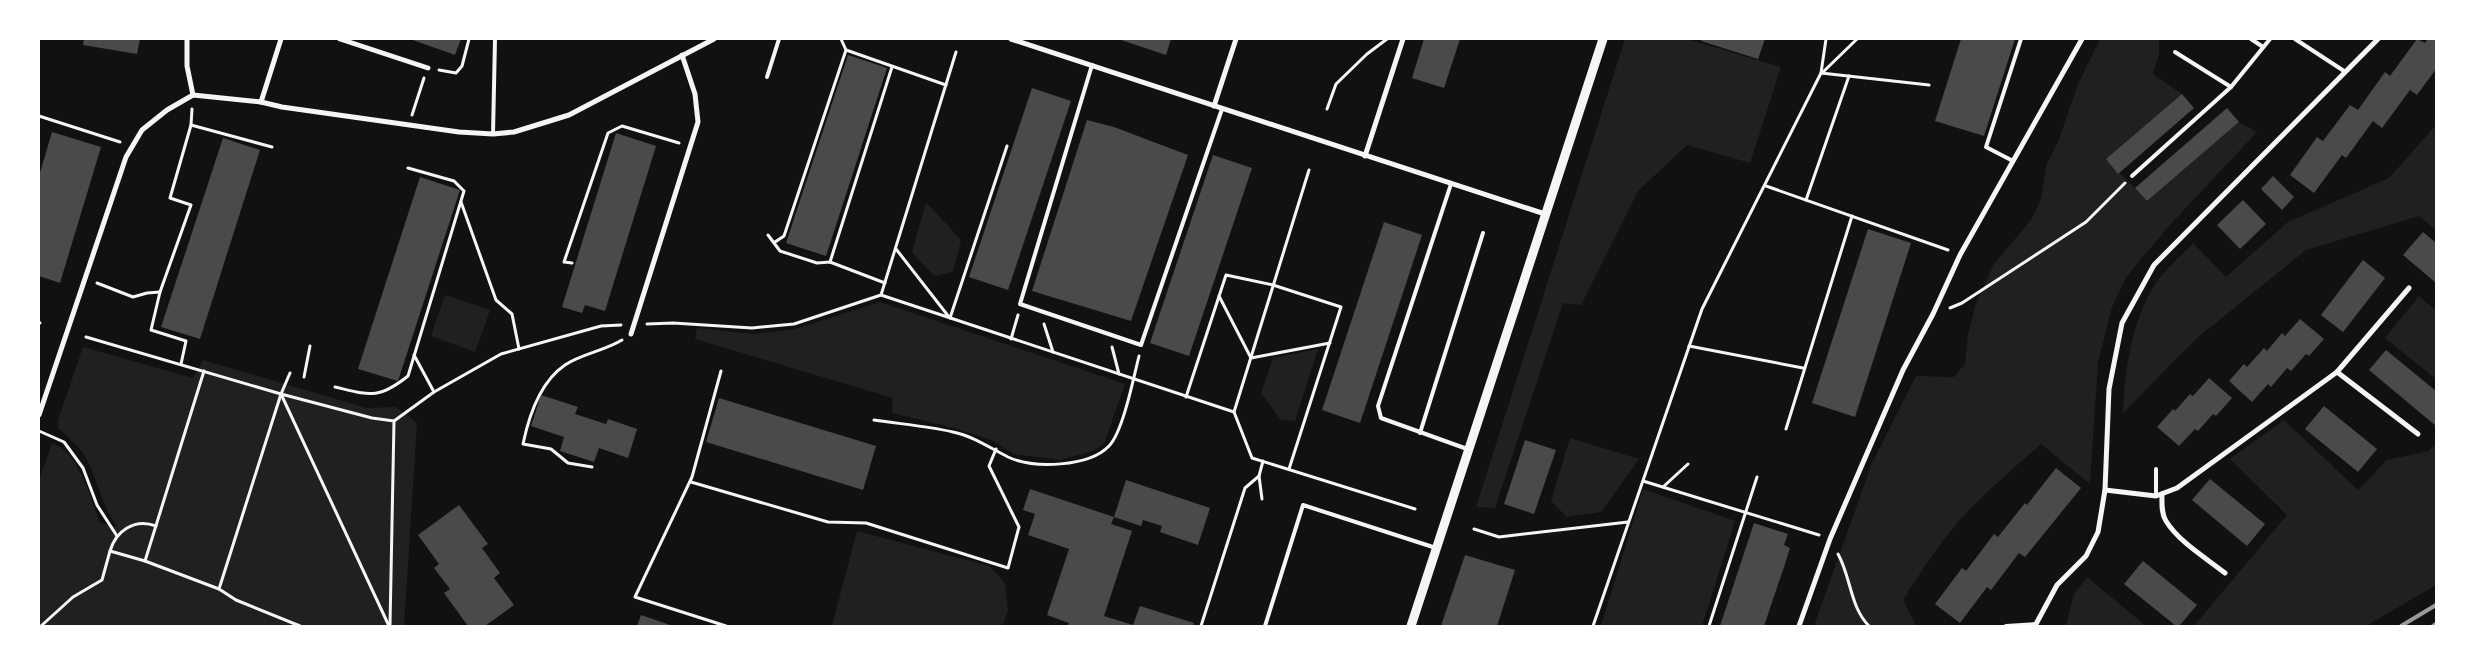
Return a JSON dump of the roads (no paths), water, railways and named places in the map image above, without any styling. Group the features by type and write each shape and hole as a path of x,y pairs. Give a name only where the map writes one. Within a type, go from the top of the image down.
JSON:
{"street":[{"path":"187,39 188,66 193,95"},
{"path":"261,102 281,39"},
{"path":"340,39 428,68"},
{"path":"39,415 126,157 142,130 193,95 261,102 282,108 459,132 493,134 537,127 569,115 714,39"},
{"path":"1011,39 1545,214"},
{"path":"1214,106 1236,39"},
{"path":"1365,156 1403,39"},
{"path":"1411,626 1438,549 1602,39"},
{"path":"1799,626 1830,539 1903,370 1933,314 1960,255 2082,39"},
{"path":"2036,624 2057,585 2086,556 2098,532 2104,490 2109,389 2122,323 2154,265 2344,71 2378,39"},
{"path":"631,334 698,122 695,94 682,55"},
{"path":"2104,490 2159,495 2177,488 2337,372 2409,288"},
{"path":"2337,372 2418,434"},
{"path":"2159,495 2166,520 2181,537 2225,573"}],"lane":[{"path":"493,134 495,39"},
{"path":"767,77 780,39"},
{"path":"2013,161 1986,147 2021,39"},
{"path":"2251,39 2263,47"},
{"path":"2132,176 2231,88 2270,39"},
{"path":"2295,39 2344,71"},
{"path":"2175,52 2231,88"},
{"path":"1092,65 1020,304 1141,345 1222,109"},
{"path":"1451,184 1378,406 1381,418 1470,450"},
{"path":"1420,433 1483,233"},
{"path":"2156,469 2159,495"},
{"path":"1264,626 1303,505 1438,549"},
{"path":"2006,626 2036,624"}],"railway":[{"path":"2401,626 2436,605"}]}
